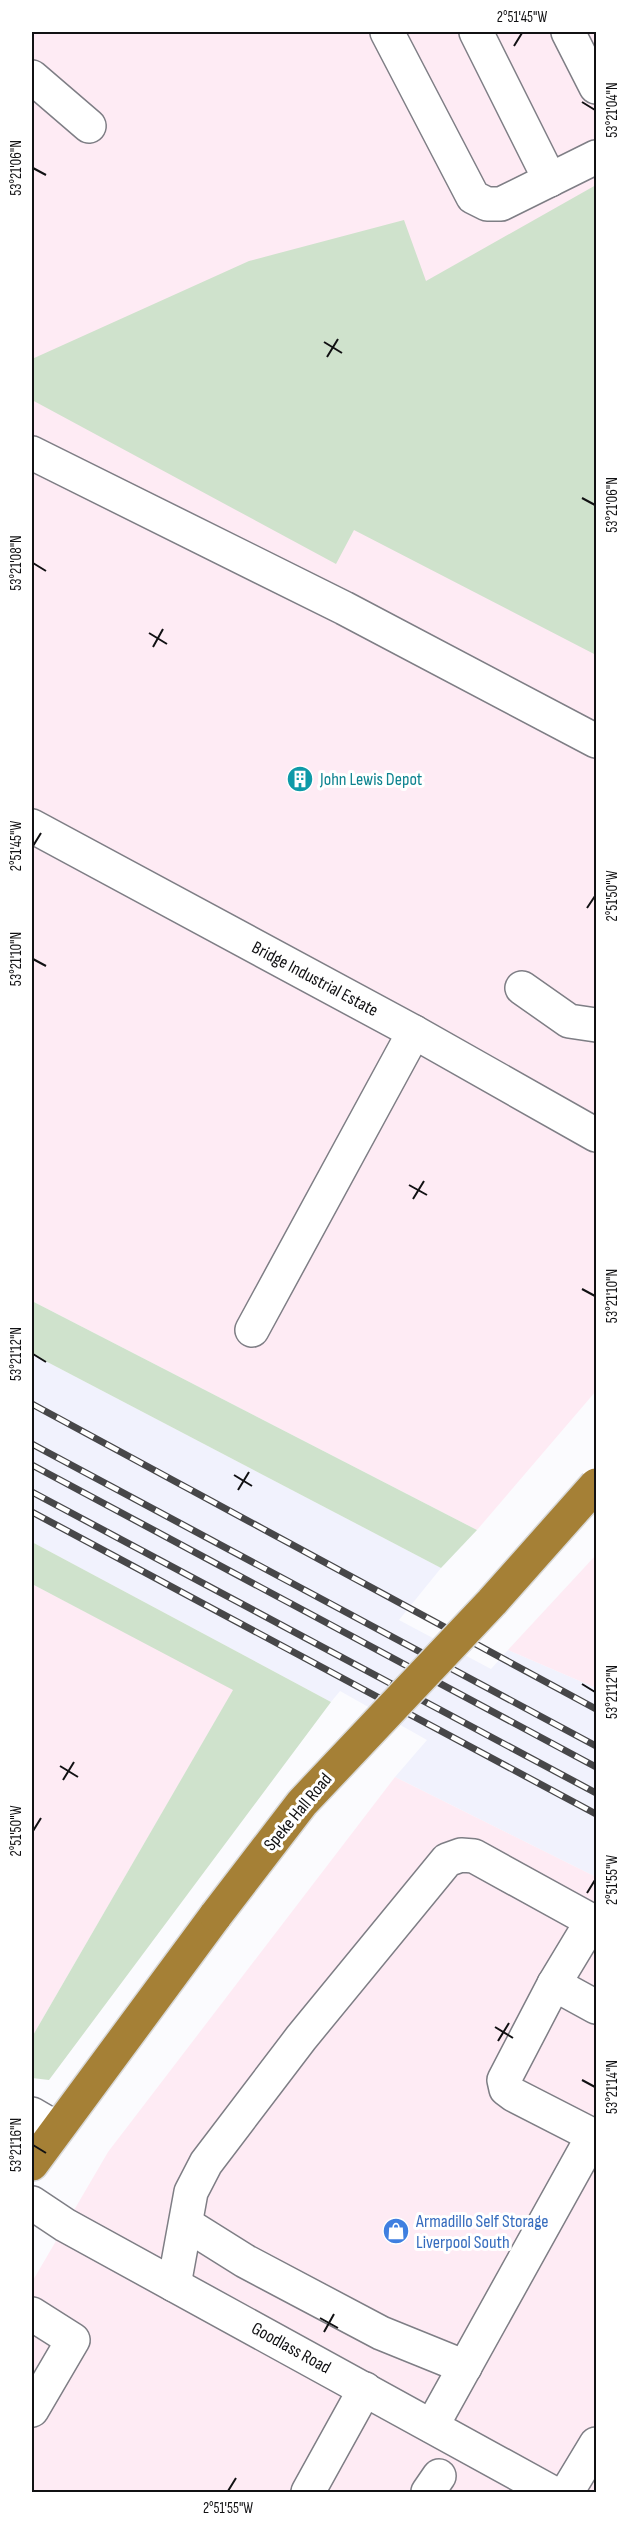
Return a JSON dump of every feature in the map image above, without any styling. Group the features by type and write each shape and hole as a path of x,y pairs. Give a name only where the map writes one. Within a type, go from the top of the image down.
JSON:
{"highway":[{"name":"Speke Hall Road","path":"32,2164 44,2121 216,1915 302,1803 492,1602 597,1485"}],"street":[{"path":"387,32 473,197 487,204 501,204 597,157"},
{"path":"476,32 550,180"},
{"path":"568,32 597,87"},
{"path":"32,77 88,126"},
{"path":"32,453 344,608 597,741"},
{"name":"Bridge Industrial Estate","path":"32,826 414,1032 597,1135"},
{"path":"522,987 569,1021 597,1025"},
{"path":"252,1330 414,1032"},
{"path":"174,2284 191,2192 206,2163 301,2038 447,1860 461,1855 474,1856 594,1922 554,1984 504,2080 506,2089 514,2095 595,2136 432,2426"},
{"path":"554,1984 597,2007"},
{"name":"Goodlass Road","path":"32,2203 65,2225 551,2493"},
{"path":"186,2224 245,2261 381,2333 465,2367"},
{"path":"32,2314 72,2340 32,2410"},
{"path":"308,2493 365,2389"},
{"path":"567,2493 597,2444"}],"shaded area":[{"path":"32,32 596,32 596,1391 477,1530 32,1301"},
{"path":"32,1354 441,1568 399,1620 491,1669 508,1650 596,1688 596,1877 395,1777 427,1740 340,1691 331,1702 32,1542"},
{"path":"596,1555 596,1688 508,1650"},
{"path":"32,1584 234,1689 32,2037"},
{"path":"395,1777 596,1877 596,2492 32,2492 32,2282 108,2152"}],"green space":[{"path":"596,185 596,655 354,530 336,564 32,400 32,359 249,261 404,220 426,281"},
{"path":"32,1301 477,1530 441,1568 32,1354"},
{"path":"32,1542 331,1702 49,2080 32,2078 32,2037 233,1690 32,1584"}],"railway":[{"path":"32,1404 596,1709"},
{"path":"32,1444 596,1746"},
{"path":"32,1465 596,1767"},
{"path":"32,1492 596,1793"},
{"path":"32,1512 596,1814"}],"place":[{"name":"John Lewis Depot","path":"300,779"},
{"name":"Armadillo Self Storage Liverpool South","path":"396,2231"}]}
